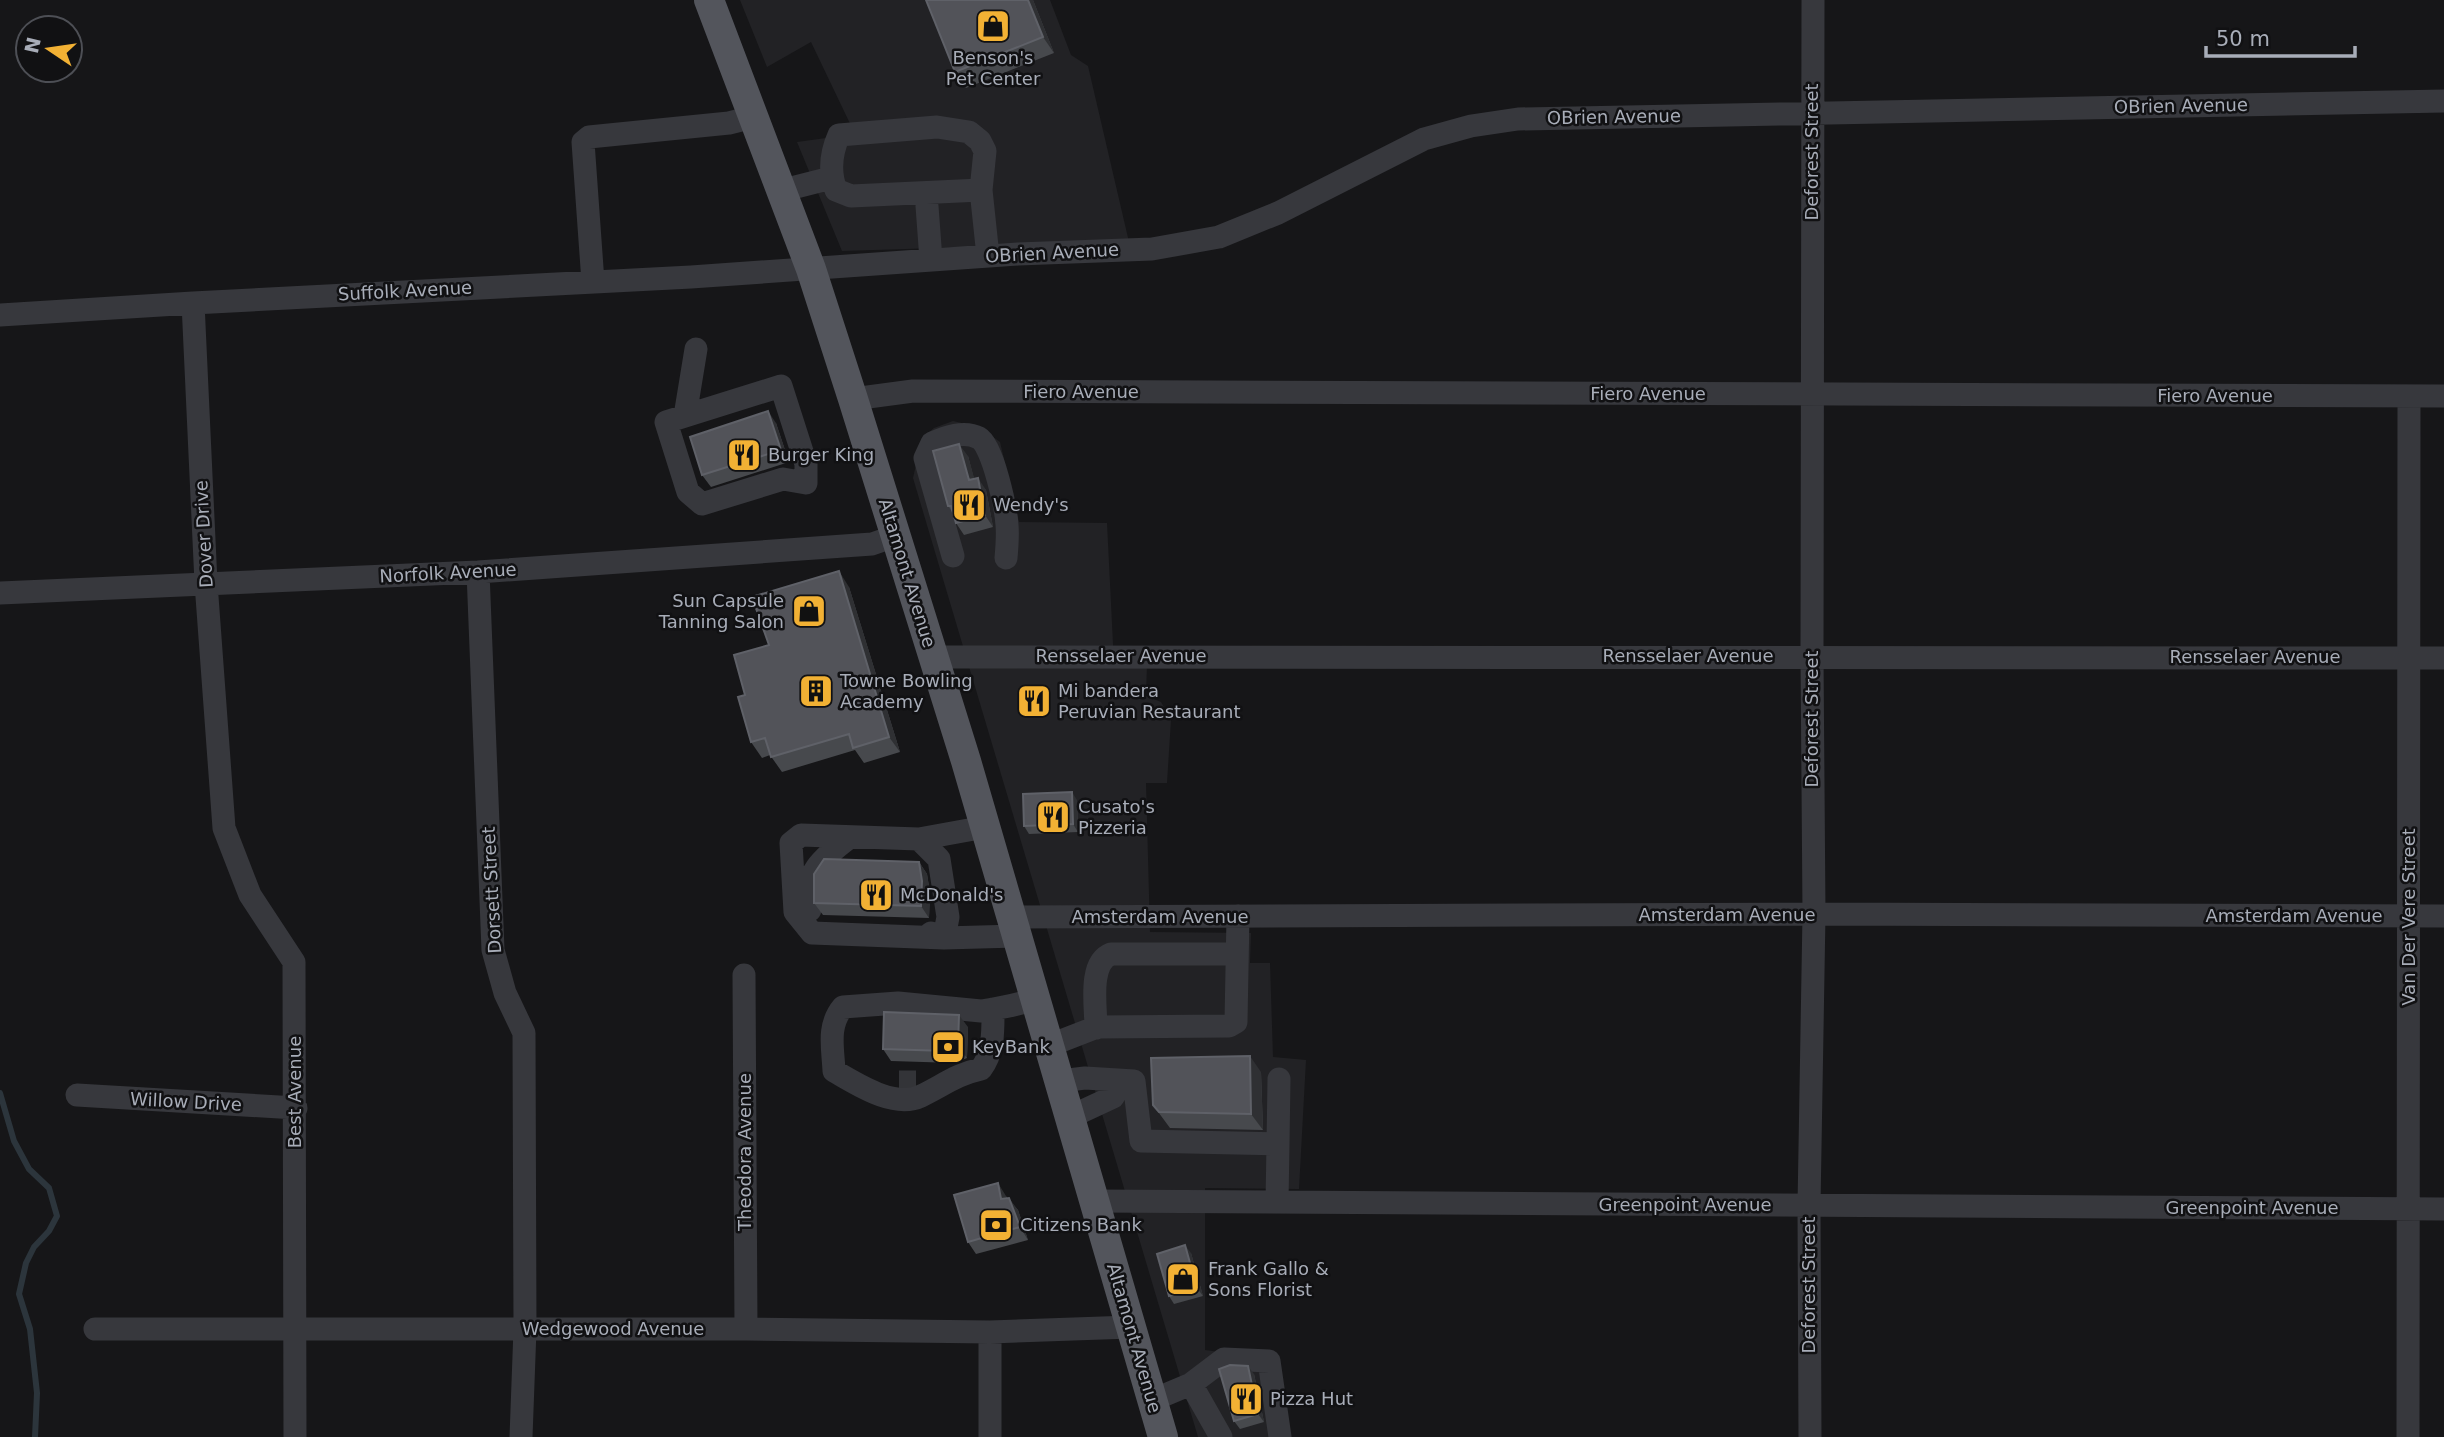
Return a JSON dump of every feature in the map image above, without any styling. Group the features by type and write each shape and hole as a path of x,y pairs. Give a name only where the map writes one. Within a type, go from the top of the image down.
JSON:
{"main road":[{"name":"Altamont Avenue","path":"709,0 811,269 853,399 985,827 1163,1437"}],"street":[{"name":"Deforest Street","path":"1810,1437 1809,1206 1814,914 1811,395 1813,0"},
{"name":"OBrien Avenue","path":"811,269 988,256 1152,249 1219,237 1278,213 1424,139 1471,126 1518,119 2444,101"},
{"path":"593,282 583,142 589,137 729,123 753,117"},
{"path":"981,190 850,196 836,190 831,178 833,149 839,135 937,127 969,132 980,141 985,151 981,190 988,256"},
{"path":"780,191 831,178"},
{"path":"927,206 931,260"},
{"name":"Suffolk Avenue","path":"0,315 811,269"},
{"name":"Dover Drive","path":"193,303 206,583 220,765"},
{"path":"685,416 696,349"},
{"path":"781,386 806,464 806,483 783,479 702,504 688,492 666,422 685,416 781,386"},
{"name":"Fiero Avenue","path":"853,399 913,391 2444,396"},
{"name":"Van Der Vere Street","path":"2408,1437 2409,396"},
{"path":"953,556 925,458 932,443 952,435 967,435 979,438 987,445 1004,503 1007,526 1006,558"},
{"name":"Norfolk Avenue","path":"0,593 478,572 872,544 895,536"},
{"name":"Dorsett Street","path":"478,572 493,950 505,993 524,1033 524,1329 521,1437"},
{"name":"Rensselaer Avenue","path":"933,657 2444,658"},
{"name":"Best Avenue","path":"220,765 224,828 250,895 294,962 295,1437"},
{"path":"944,938 812,933 795,912 791,843 802,835 919,839 985,827"},
{"path":"850,837 825,856 809,878 808,904 812,915 824,926 933,933 944,938"},
{"path":"919,839 939,859 948,917 944,938"},
{"path":"1048,1046 1096,1028 1229,1026 1236,1022 1238,916"},
{"name":"Amsterdam Avenue","path":"944,938 1014,927 1238,916 2444,916"},
{"path":"1096,1028 1097,978 1101,961 1106,956 1237,954"},
{"name":"Theodora Avenue","path":"744,975 746,1329"},
{"path":"842,1076 832,1037 835,1017 843,1007 898,1003 981,1011 1012,1007 1035,999"},
{"path":"842,1076 894,1098 913,1100 952,1079 981,1069 988,1060 993,1009"},
{"path":"842,1076 908,1082 952,1079"},
{"path":"1059,1081 1085,1078 1134,1081 1141,1141 1278,1144"},
{"path":"1277,1202 1279,1079"},
{"path":"1070,1117 1113,1097 1122,1081"},
{"name":"Willow Drive","path":"76,1096 296,1108"},
{"name":"Greenpoint Avenue","path":"1094,1201 2444,1209"},
{"name":"Wedgewood Avenue","path":"95,1329 746,1329 990,1332 1131,1327"},
{"path":"990,1332 990,1437"},
{"path":"1153,1400 1191,1384 1224,1359 1269,1361 1280,1437"},
{"path":"1191,1384 1221,1437"}],"shaded area":[{"path":"740,0 1050,0 1071,55 1088,66 1129,242 842,251 797,142 855,134 811,42 767,67"},
{"path":"953,421 979,427 1000,442 1019,522 1107,523 1114,664 1147,664 1146,696 1161,702 1171,720 1167,783 1146,783 1150,932 1251,933 1250,963 1270,963 1273,1057 1306,1060 1299,1189 1205,1188 1205,1350 1258,1357 1289,1437 1198,1437 913,478 922,438 934,428"}],"building":[{"name":"Benson's Pet Center","path":"926,0 1028,0 1043,37 955,72"},
{"name":"Burger King","path":"768,411 781,450 702,475 690,437"},
{"name":"Wendy's","path":"959,444 969,480 978,478 985,515 956,523 951,506 948,506 933,451"},
{"name":"Towne Bowling Academy","path":"839,571 889,737 853,748 849,734 771,757 765,738 751,742 738,697 745,695 734,655 769,645 752,597"},
{"name":"Cusato's Pizzeria","path":"1072,792 1073,824 1024,826 1023,794"},
{"name":"McDonald's","path":"824,859 919,862 922,881 921,906 814,903 814,874"},
{"path":"884,1012 959,1015 958,1046 947,1051 883,1049"},
{"path":"1250,1056 1251,1114 1159,1112 1153,1105 1151,1058"},
{"name":"Citizens Bank","path":"998,1183 1001,1199 1009,1198 1020,1227 968,1242 954,1195"},
{"name":"Frank Gallo & Sons Florist","path":"1185,1245 1197,1288 1169,1296 1157,1254"},
{"name":"Pizza Hut","path":"1230,1365 1248,1366 1258,1414 1234,1421 1219,1369"}],"waterway":[{"path":"0,1093 14,1141 29,1169 49,1188 57,1216 49,1231 34,1247 26,1263 19,1294 30,1329 37,1393 35,1437"}],"tunnel":[{"path":"899,1082 916,1082"}],"place":[{"name":"Benson's Pet Center","path":"993,26"},
{"name":"Burger King","path":"744,455"},
{"name":"Wendy's","path":"969,505"},
{"name":"Sun Capsule Tanning Salon","path":"809,611"},
{"name":"Towne Bowling Academy","path":"816,691"},
{"name":"Mi bandera Peruvian Restaurant","path":"1034,701"},
{"name":"Cusato's Pizzeria","path":"1053,817"},
{"name":"McDonald's","path":"876,895"},
{"name":"KeyBank","path":"948,1047"},
{"name":"Citizens Bank","path":"996,1225"},
{"name":"Frank Gallo & Sons Florist","path":"1183,1279"},
{"name":"Pizza Hut","path":"1246,1399"}]}
